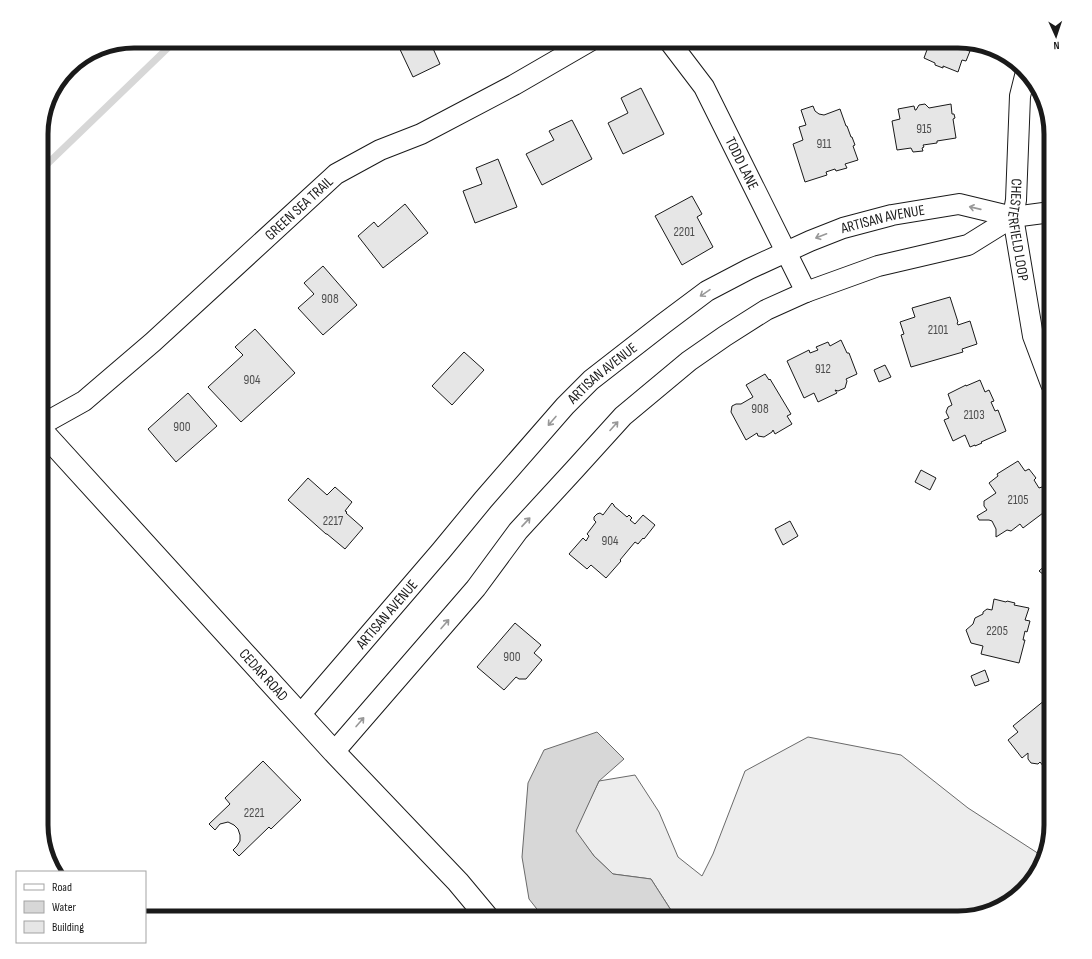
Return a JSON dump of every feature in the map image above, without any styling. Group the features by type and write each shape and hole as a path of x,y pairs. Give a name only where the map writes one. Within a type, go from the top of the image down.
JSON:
{"street":[{"name":"GREEN SEA TRAIL","path":"48,421 84,401 153,342 336,174 380,150 421,134 514,85 578,48"},
{"name":"TODD LANE","path":"674,48 704,87 806,292"},
{"name":"CHESTERFIELD LOOP","path":"1024,79 1020,96 1016,200 1013,218 1033,336 1044,365"},
{"name":"ARTISAN AVENUE","path":"300,715 565,406 591,380 707,291 810,240 843,228 892,215 959,204 1013,218"},
{"name":"ARTISAN AVENUE","path":"334,752 476,588 518,532 623,416 689,361 766,310 806,292 878,266 968,245 1013,218 1044,213"},
{"name":"CEDAR ROAD","path":"48,438 334,752 458,882 482,911"}],"shaded area":[{"path":"808,737 901,755 968,808 1038,854 1029,873 1015,890 996,902 975,909 963,911 672,911 651,879 613,874 594,856 575,831 599,781 635,775 659,812 678,857 702,876 713,854 745,771"}],"water":[{"path":"597,732 624,759 599,781 576,831 594,856 613,874 651,879 672,911 538,911 529,899 522,857 528,783 544,750"}],"building":[{"path":"399,48 433,48 440,64 413,77"},
{"path":"928,48 958,48 967,49 970,51 966,61 962,60 958,72 943,66 943,68 935,65 935,63 924,58"},
{"path":"641,88 664,134 623,154 608,123 628,113 621,98"},
{"path":"925,104 929,108 951,104 952,114 954,114 955,118 953,119 956,138 923,145 923,151 913,152 911,148 897,150 892,121 900,119 898,109 914,106 916,110 919,105"},
{"path":"813,106 815,111 824,115 840,109 855,145 853,146 858,160 845,164 847,168 836,171 835,169 826,172 827,175 805,182 793,144 803,140 799,127 806,125 801,110"},
{"path":"572,120 592,159 542,185 526,154 554,140 549,131"},
{"path":"498,159 517,207 475,223 463,191 482,184 476,168"},
{"path":"692,196 702,214 697,217 713,247 682,265 655,216"},
{"path":"405,204 428,233 383,268 358,236 374,222 378,227"},
{"path":"323,266 357,305 323,335 298,308 314,294 304,283"},
{"path":"950,297 958,325 970,321 977,344 962,349 963,352 911,367 901,335 904,334 900,322 915,317 912,308"},
{"path":"255,329 295,373 241,422 208,387 243,355 235,347"},
{"path":"841,340 847,353 849,353 857,374 846,379 847,381 845,388 838,391 835,390 837,393 818,402 814,393 804,398 787,361 809,350 810,353 818,350 816,347 828,342 830,346"},
{"path":"464,352 484,370 452,405 432,386"},
{"path":"885,365 891,377 879,382 874,370"},
{"path":"765,374 769,380 770,379 791,414 787,416 792,424 775,434 773,430 764,437 758,436 757,433 746,440 731,412 732,406 741,404 753,397 746,385"},
{"path":"980,380 985,392 989,390 994,401 991,402 995,411 998,410 1006,431 981,442 982,443 970,447 965,435 953,441 944,420 949,418 946,412 948,407 952,405 948,394"},
{"path":"188,393 217,426 176,462 148,429"},
{"path":"1018,461 1025,471 1029,469 1036,478 1034,480 1039,488 1042,487 1044,490 1044,512 1023,528 1020,524 1011,531 1007,530 996,537 996,529 992,521 979,520 977,516 987,510 984,506 984,501 996,493 989,483 998,476 997,474"},
{"path":"921,470 936,478 930,490 915,482"},
{"path":"308,478 327,495 335,487 352,502 345,511 363,528 345,549 288,500"},
{"path":"612,503 627,517 629,515 632,518 630,520 635,524 643,515 655,525 644,539 643,538 638,544 635,542 606,578 591,565 587,569 569,554 583,538 586,541 589,536 587,534 596,522 594,517 600,513 603,515"},
{"path":"790,521 798,536 783,545 775,529"},
{"path":"1044,567 1044,575 1039,571"},
{"path":"994,599 1015,603 1014,605 1029,608 1025,620 1030,621 1027,632 1025,631 1023,640 1025,640 1019,663 981,654 983,646 971,643 966,630 973,624 975,618 983,614 983,612 987,609 992,610"},
{"path":"515,623 541,645 534,653 542,660 526,679 519,679 516,677 504,690 477,667"},
{"path":"985,670 989,681 975,686 971,676"},
{"path":"1044,701 1044,767 1040,762 1038,764 1031,763 1028,759 1028,753 1022,758 1008,740 1018,732 1013,726"},
{"path":"263,761 301,800 271,829 269,827 239,856 233,850 240,841 238,829 228,822 220,824 215,830 209,824 230,804 225,798"}],"waterway":[{"path":"48,163 168,48"}]}
